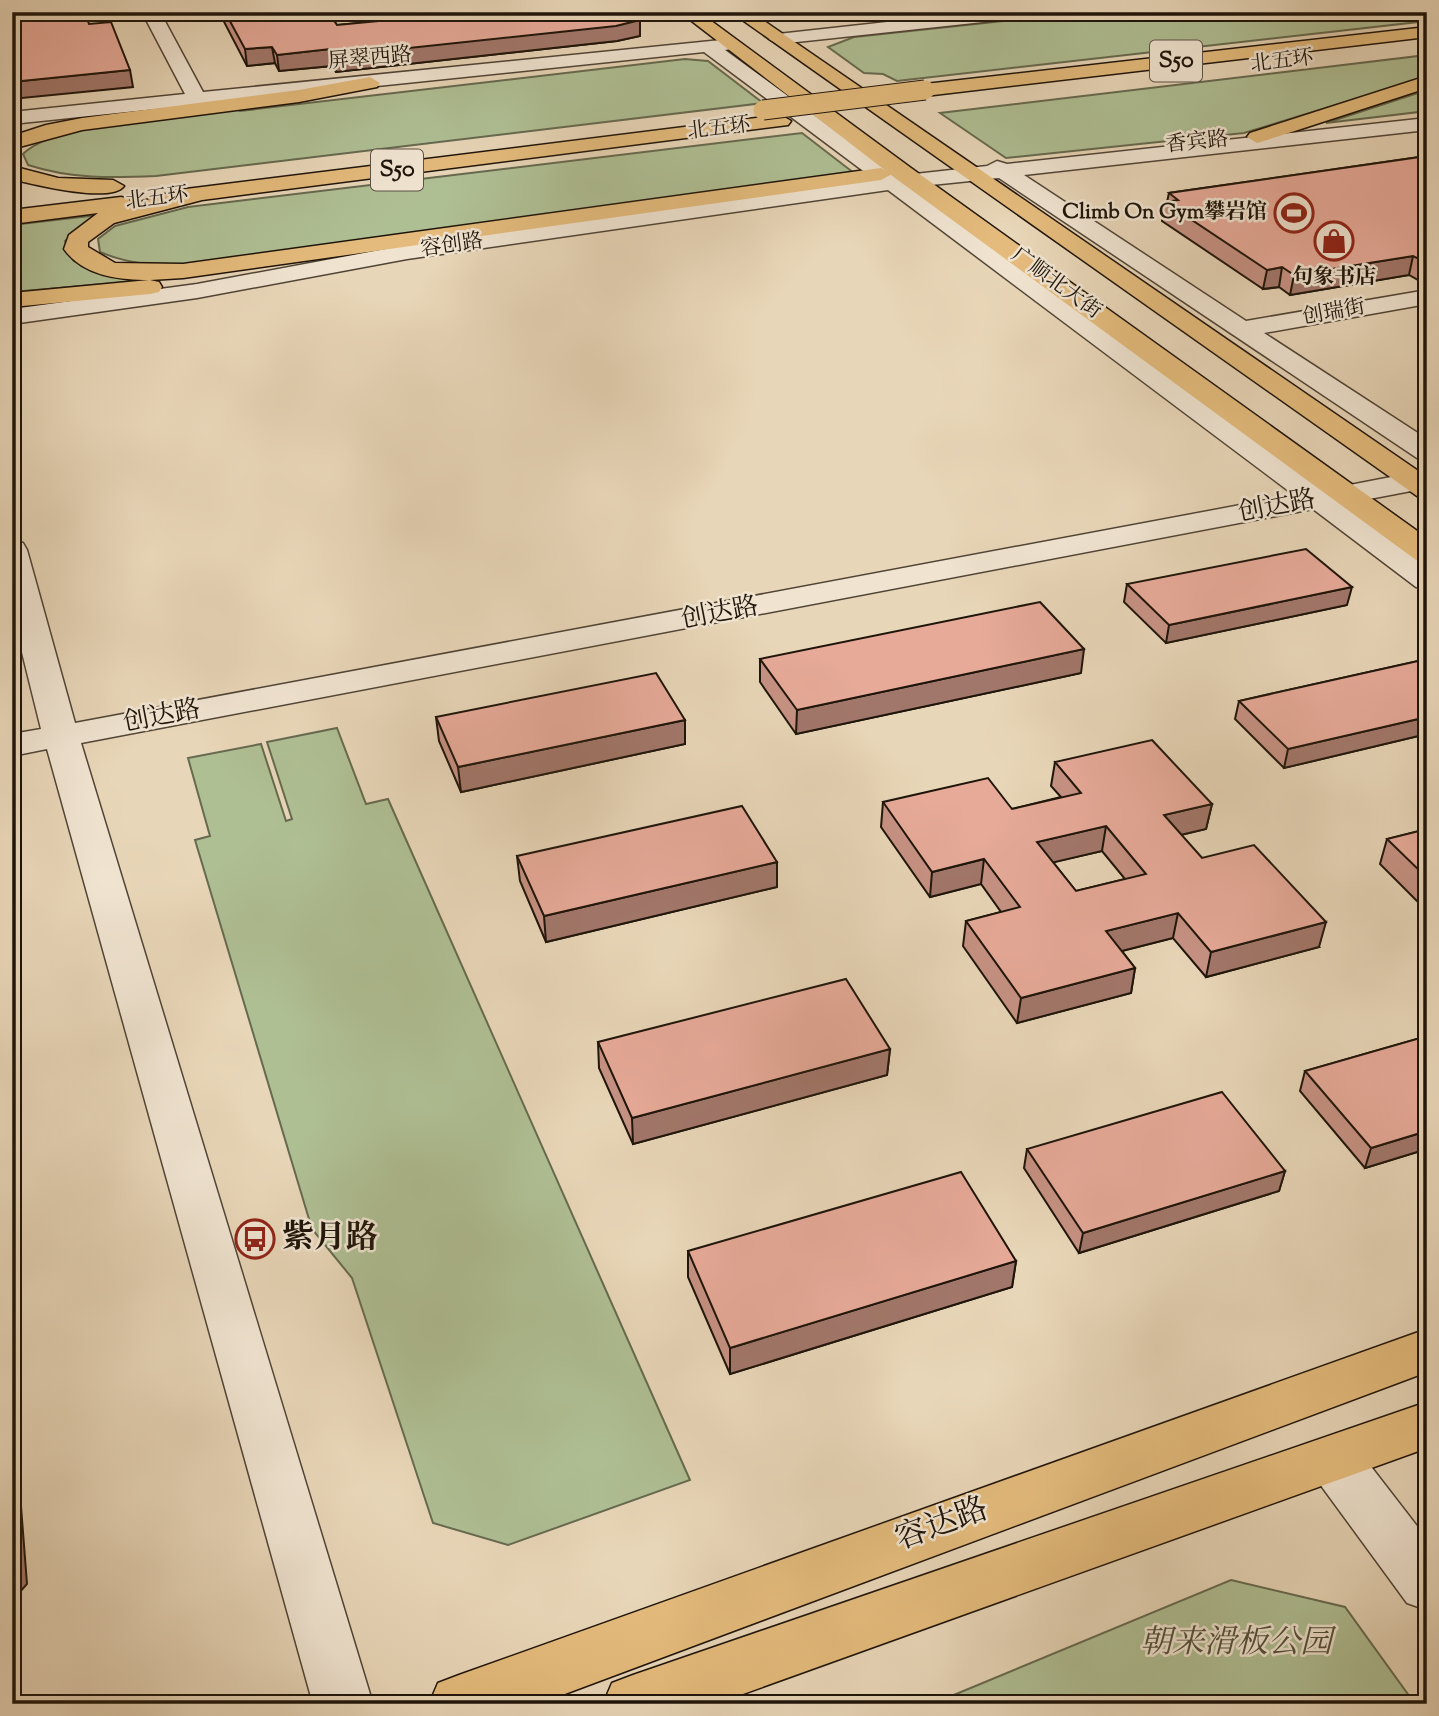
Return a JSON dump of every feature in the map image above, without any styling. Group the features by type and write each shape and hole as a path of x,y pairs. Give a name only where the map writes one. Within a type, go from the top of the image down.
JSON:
{"main road":[{"path":"688,12 898,178"},
{"name":"广顺北大街","path":"738,12 986,171 1138,287 1355,441 1422,483"},
{"name":"北五环","path":"12,217 781,121 933,96 1427,32"},
{"name":"北五环","path":"160,183 763,110 933,96 1427,45"},
{"path":"1252,141 1427,82"},
{"path":"12,143 82,124 299,96 370,83"},
{"path":"12,120 49,115"},
{"name":"北五环","path":"12,172 57,184 133,186 12,201"},
{"path":"202,194 106,218 77,240 76,249 83,258 118,271 183,271 898,178"},
{"path":"12,300 121,291 407,252"},
{"path":"1135,258 1138,287"},
{"name":"广顺北大街","path":"1116,338 1284,450 1332,497 1422,538"},
{"path":"1284,450 1303,455 1331,457 1349,452 1354,448 1355,441"},
{"name":"容达路","path":"459,1704 1427,1350"},
{"path":"632,1704 1427,1425"}],"street":[{"path":"151,12 197,99"},
{"path":"809,17 817,21 847,22 934,12"},
{"path":"778,39 959,16 1029,12"},
{"name":"屏翠西路","path":"49,115 731,44"},
{"path":"709,47 898,178 1332,497 1427,580"},
{"name":"香宾路","path":"1252,141 1427,117"},
{"name":"香宾路","path":"898,178 1427,124"},
{"path":"986,171 1135,258 1427,452"},
{"name":"容创路","path":"12,317 197,291 407,252 898,178"},
{"name":"创瑞街","path":"1242,329 1427,297"},
{"name":"创达路","path":"12,745 1332,497 1422,483"},
{"path":"12,550 61,736 342,1704"},
{"path":"1333,1459 1427,1584"}],"green space":[{"path":"1088,12 1427,12 1427,21 897,81 883,74 864,73 828,47 854,37"},
{"path":"1427,55 1427,77 1244,133 1006,158 940,113"},
{"path":"685,59 708,61 763,103 156,176 107,177 60,173 28,165 23,154 39,143 63,134 123,121 236,108 240,111"},
{"path":"1427,90 1427,111 1326,123"},
{"path":"802,133 854,173 203,264 150,264 100,252 98,239 115,226 188,207"},
{"path":"107,214 84,225 65,241 74,261 100,273 151,280 12,292 12,225"},
{"path":"337,728 366,804 388,799 690,1480 508,1545 433,1523 352,1278 312,1229 195,840 210,836 188,758 261,744 286,821 292,819 267,742"},
{"name":"朝来滑板公园","path":"1231,1580 1345,1607 1415,1704 932,1704"}],"building":[{"path":"12,12 85,12 89,24 111,22 130,70 12,82"},
{"path":"225,12 328,12 337,25 454,14 453,12 636,12 640,20 616,26 334,56 330,49 277,55 272,47 245,49"},
{"path":"1427,156 1427,263 1413,256 1294,275 1282,267 1267,270 1165,202 1178,200 1169,193"},
{"path":"1306,549 1352,587 1169,625 1127,584"},
{"path":"1040,602 1084,649 797,710 760,659"},
{"path":"1427,659 1427,717 1288,749 1239,701"},
{"path":"656,673 685,720 458,767 436,717"},
{"path":"1152,740 1212,804 1164,815 1202,858 1254,845 1326,922 1211,952 1178,913 1106,931 1135,968 1021,998 966,921 1020,907 984,859 932,872 883,802 988,778 1012,809 1081,793 1055,762","holes":["1106,826 1146,874 1076,891 1037,842"]},
{"path":"742,806 777,862 544,916 517,856"},
{"path":"1427,829 1427,878 1387,839"},
{"path":"846,979 890,1049 632,1118 598,1042"},
{"path":"1427,1036 1427,1131 1371,1148 1305,1071"},
{"path":"1222,1092 1285,1171 1083,1233 1027,1149"},
{"path":"961,1172 1016,1261 730,1348 688,1251"},
{"path":"12,1506 16,1559 12,1563"}],"place":[{"name":"Climb On Gym攀岩馆","path":"1294,213"},
{"name":"句象书店","path":"1334,241"},
{"name":"紫月路","path":"255,1239"}]}
